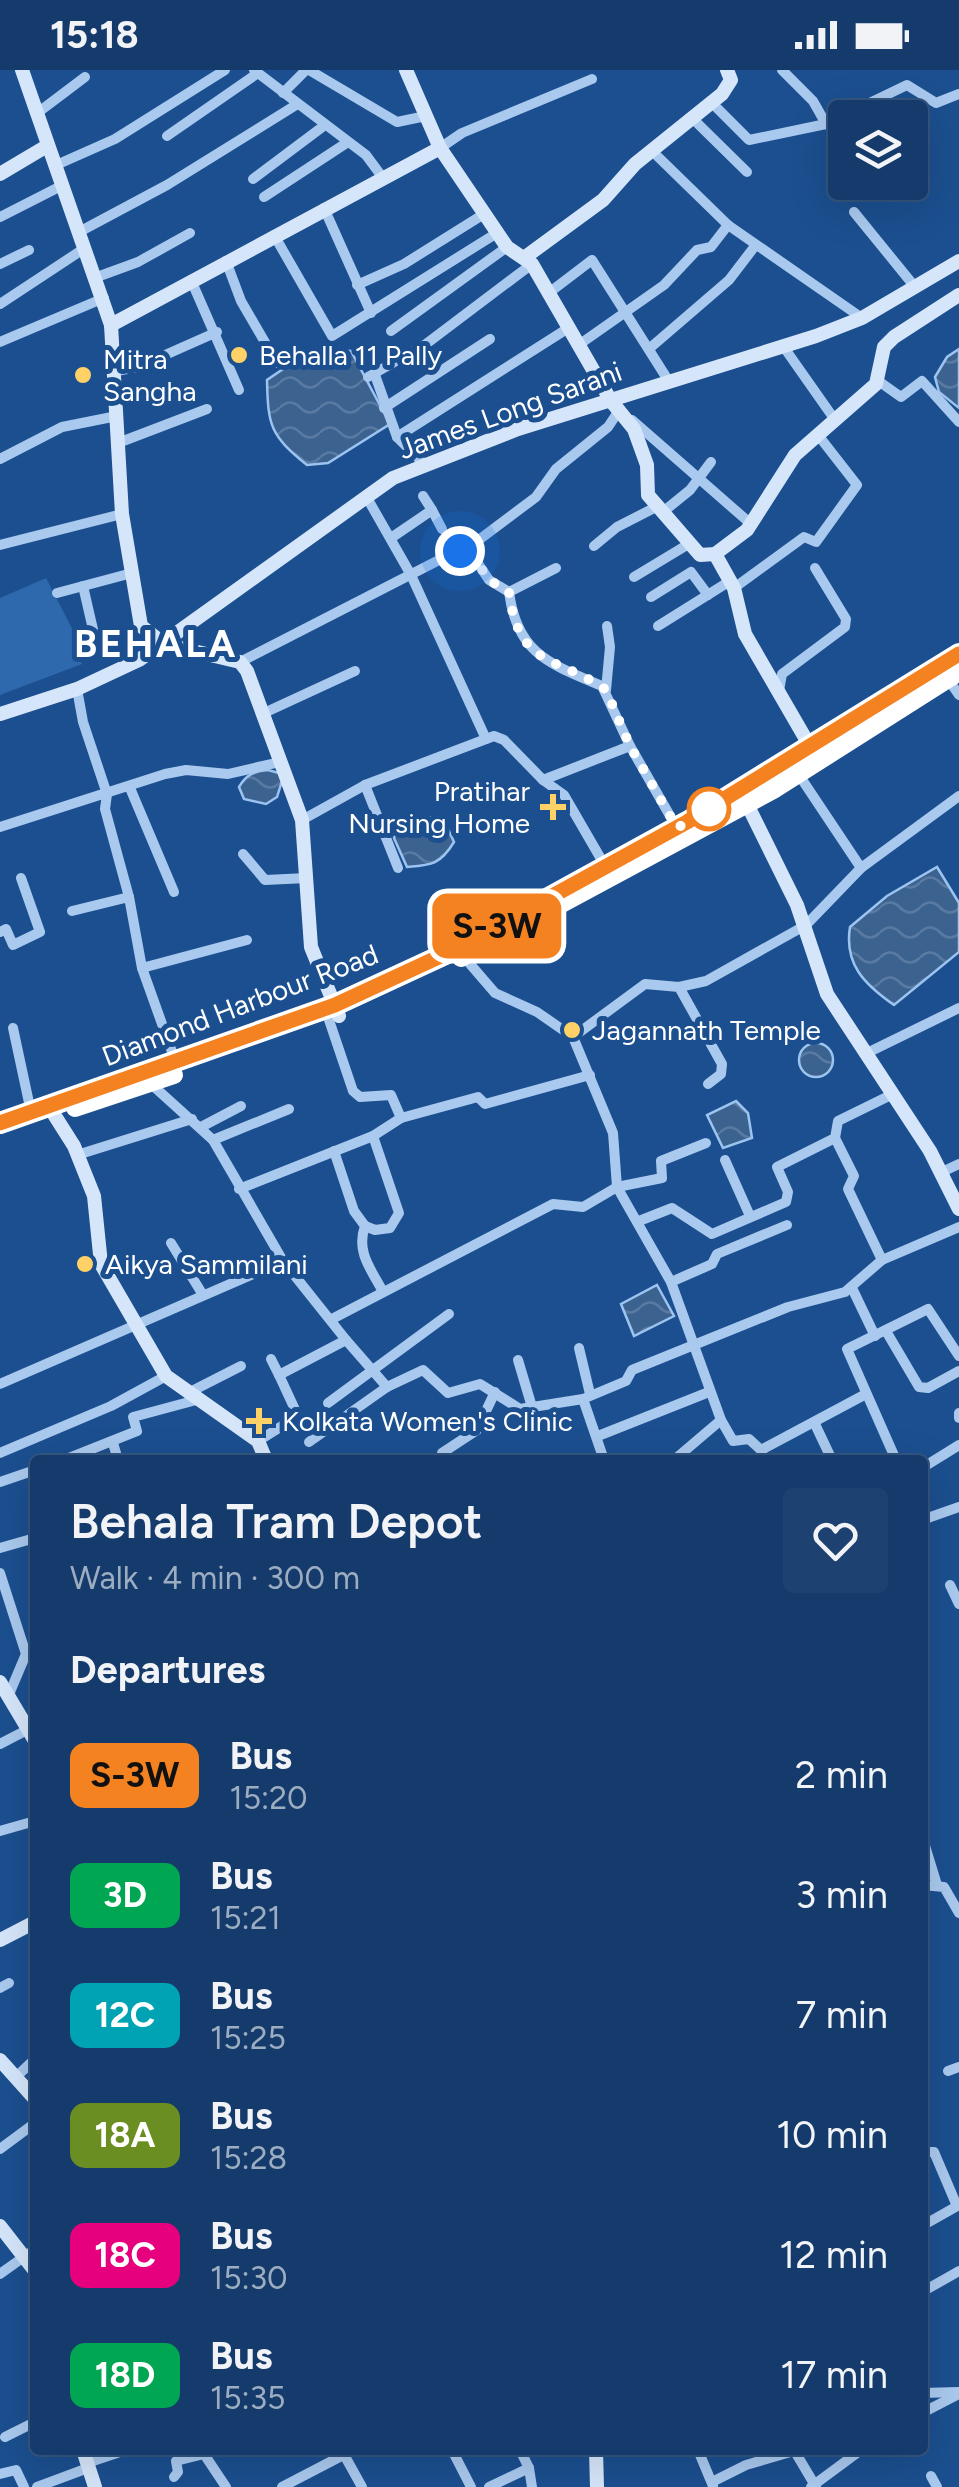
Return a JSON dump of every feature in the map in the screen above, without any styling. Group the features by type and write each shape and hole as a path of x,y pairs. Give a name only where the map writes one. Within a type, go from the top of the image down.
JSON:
{"highway":[{"name":"Diamond Harbour Road","path":"0,1134 44,1111 176,1062 335,1013 798,775 948,673 959,654"},
{"name":"Diamond Harbour Road","path":"0,1123 150,1083 335,1013 464,957 610,873 811,748 948,673"}],"street":[{"path":"54,166 115,138 226,70"},
{"path":"283,93 307,70 397,122 426,116"},
{"path":"406,70 440,148 507,248 528,261 550,292 619,408 647,465 646,489 687,545 700,555 714,554 751,524 782,472 877,380 884,347 959,294"},
{"path":"424,464 396,437 371,376 426,344 603,200 651,150 728,86 727,70"},
{"path":"782,70 813,101 826,124"},
{"path":"25,71 46,146 112,325 122,514 141,626 164,644 240,662 467,547 536,497 556,468 608,427 619,408"},
{"path":"167,136 256,72 369,158 383,178"},
{"path":"36,114 85,77"},
{"path":"112,325 462,133 592,79"},
{"path":"711,102 749,140 826,124 906,85 936,103 959,94"},
{"path":"79,232 168,185 296,105"},
{"path":"692,118 746,172"},
{"path":"254,179 325,125"},
{"path":"264,197 348,142"},
{"path":"0,174 46,146"},
{"path":"651,150 728,225 862,318"},
{"path":"0,217 61,186"},
{"path":"324,208 372,313"},
{"path":"854,212 914,287"},
{"path":"356,285 404,264 484,214"},
{"path":"580,344 628,314 672,278 697,250 711,247 728,225"},
{"path":"97,277 138,262 190,233"},
{"path":"274,235 329,336 497,233"},
{"path":"650,348 729,280 755,246"},
{"path":"0,304 86,248"},
{"path":"391,330 507,248"},
{"path":"0,264 29,250"},
{"path":"550,292 592,260 668,380"},
{"path":"226,261 241,301 277,362"},
{"name":"James Long Sarani","path":"0,714 114,674 164,644 366,496 424,464 518,428 619,408 668,380 862,318 959,261"},
{"path":"190,280 217,332 240,390"},
{"path":"0,342 104,298"},
{"path":"396,437 570,327"},
{"path":"116,371 138,368 217,332"},
{"path":"384,408 490,339"},
{"path":"783,346 835,420"},
{"path":"877,380 901,397 922,381 959,422"},
{"path":"619,408 751,524"},
{"path":"118,443 207,409"},
{"path":"0,459 62,427 117,416"},
{"path":"658,626 732,585 804,537 816,542 857,486 818,435"},
{"path":"594,546 617,528 661,509 697,480 711,462"},
{"path":"366,496 411,575 486,739"},
{"path":"423,496 442,529"},
{"path":"391,538 432,510"},
{"path":"0,545 122,514"},
{"path":"634,577 687,545"},
{"path":"467,547 489,580 509,592"},
{"path":"714,554 732,585 746,634 811,748"},
{"path":"509,592 556,568"},
{"path":"779,692 782,674 845,627 846,619 815,568"},
{"path":"651,598 691,572 708,595"},
{"path":"58,593 132,573"},
{"path":"83,586 96,638"},
{"path":"509,592 512,611 535,654 606,690"},
{"path":"607,626 610,647 606,690 630,746 677,828"},
{"path":"240,662 264,713 302,820 310,947 335,1013 356,1095 392,1095 401,1118"},
{"path":"264,713 355,671"},
{"path":"948,673 959,696"},
{"path":"77,689 106,794 105,810 129,896 142,968 176,1062"},
{"path":"302,820 365,785 486,739 504,740 543,780 564,795 610,873"},
{"path":"543,780 630,746"},
{"path":"0,827 186,770 228,774 280,762"},
{"path":"798,775 861,868"},
{"path":"365,785 398,868"},
{"path":"130,788 174,892"},
{"path":"573,1037 645,984 679,987 706,981 806,926 861,868 959,796"},
{"path":"747,804 806,926 827,994 942,1172 959,1209"},
{"path":"243,854 265,880 307,878"},
{"path":"0,932 6,930 13,945 40,932 21,878"},
{"path":"72,910 129,896"},
{"path":"142,968 247,940"},
{"path":"464,957 496,993 537,1012 573,1037 613,1133 617,1187 671,1282 709,1392 733,1441 746,1438 763,1455 866,1394"},
{"path":"679,987 722,1064 721,1074 708,1084"},
{"path":"865,1054 959,1008"},
{"path":"13,1028 44,1111 77,1155 94,1196 101,1264 166,1376 258,1441 264,1455"},
{"path":"239,1188 373,1136 401,1118 478,1096 485,1104 590,1076"},
{"path":"150,1083 214,1140 283,1260 386,1386"},
{"path":"882,1260 848,1190 854,1176 835,1138 838,1121 893,1094"},
{"path":"77,1155 197,1123 241,1106"},
{"path":"214,1140 288,1109"},
{"path":"365,1226 390,1228 399,1213 373,1136"},
{"path":"639,1221 672,1208 712,1234 789,1198 777,1171 780,1164 835,1138"},
{"path":"332,1318 553,1204 584,1208 617,1187 662,1178 661,1161 706,1143"},
{"path":"334,1151 354,1211 365,1226 362,1252 382,1290"},
{"path":"725,1160 750,1216"},
{"path":"942,1172 959,1164"},
{"path":"671,1282 712,1264 717,1254 787,1225"},
{"path":"309,1442 386,1386 423,1370 448,1393 480,1384 520,1409 586,1396 626,1381 632,1370 788,1307 852,1288 882,1260 959,1227"},
{"path":"170,1242 202,1296"},
{"path":"0,1384 283,1260"},
{"path":"852,1288 919,1387 928,1388 959,1371"},
{"path":"894,1455 847,1349 928,1309 959,1356"},
{"path":"328,1403 449,1314"},
{"path":"279,1375 346,1340"},
{"path":"578,1348 586,1396 603,1455"},
{"path":"258,1441 298,1416 271,1359"},
{"path":"518,1360 532,1407"},
{"path":"78,1455 136,1431 133,1418 195,1396 242,1366"},
{"path":"0,1454 111,1406 166,1376"},
{"path":"442,1453 477,1430 494,1392"},
{"path":"598,1436 709,1392"},
{"path":"680,1455 721,1420"},
{"path":"814,1422 830,1455"},
{"path":"113,1443 117,1455"},
{"path":"928,1464 959,1445"},
{"path":"0,1482 30,1472"},
{"path":"928,1518 959,1507"},
{"path":"0,1548 30,1539"},
{"path":"0,1572 3,1590 30,1652 6,1695 30,1736 0,1744"},
{"path":"950,1584 959,1604"},
{"path":"0,1831 30,1822"},
{"path":"928,1856 937,1886"},
{"path":"928,1885 951,1893 959,1913"},
{"path":"0,1940 30,1925"},
{"path":"0,2062 30,2093"},
{"path":"17,2076 30,2064"},
{"path":"0,2148 30,2127"},
{"path":"928,2152 934,2152 958,2205 928,2222"},
{"path":"0,2226 30,2266"},
{"path":"0,2274 30,2253"},
{"path":"928,2289 959,2272"},
{"path":"928,2392 959,2393"},
{"path":"928,2410 959,2393"},
{"path":"6,2438 30,2425"},
{"path":"174,2477 176,2461 200,2455"},
{"path":"205,2455 226,2487"},
{"path":"282,2487 341,2455"},
{"path":"347,2455 362,2487"},
{"path":"454,2455 470,2487"},
{"path":"522,2455 532,2487"},
{"path":"596,2455 597,2487"},
{"path":"700,2455 713,2484 746,2465 780,2455"},
{"path":"796,2455 814,2486 854,2455"},
{"path":"37,2487 86,2460 95,2487"},
{"path":"489,2487 529,2468"},
{"path":"0,2474 16,2470 24,2487"}],"shaded area":[{"path":"46,578 79,642 74,645 82,664 0,695 0,598"}],"water":[{"path":"314,348 351,351 390,424 328,463 307,465 278,437 270,419 267,380"},
{"path":"959,349 959,408 939,392 935,377 947,357"},
{"path":"268,770 279,773 282,781 277,797 266,804 244,799 239,787 245,779"},
{"path":"417,817 443,818 454,842 434,862 407,867 394,838 396,828"},
{"path":"937,867 959,903 959,952 894,1005 874,989 853,962 850,927 887,896"},
{"path":"816,1043 828,1048 833,1060 828,1072 816,1077 804,1072 799,1060 804,1048"},
{"path":"736,1101 748,1113 752,1138 723,1148 707,1115"},
{"path":"657,1285 674,1316 634,1336 621,1304"}],"railway":[{"path":"0,1122 264,1032 430,962 662,841 959,660"}],"bus line":[{"name":"S-3W","path":"0,1123 335,1005 456,949 687,822 959,654"}],"place":[{"name":"Behalla 11 Pally","path":"239,355"},
{"name":"Mitra Sangha","path":"83,375"},
{"name":"Pratihar Nursing Home","path":"553,807"},
{"name":"Jagannath Temple","path":"572,1030"},
{"name":"Aikya Sammilani","path":"85,1264"},
{"name":"Kolkata Women's Clinic","path":"259,1421"}],"district":[{"name":"BEHALA","path":"156,644"}],"route":[{"path":"460,551 467,547 489,580 509,592 512,611 535,654 606,690 630,746 677,828 709,809"}]}
